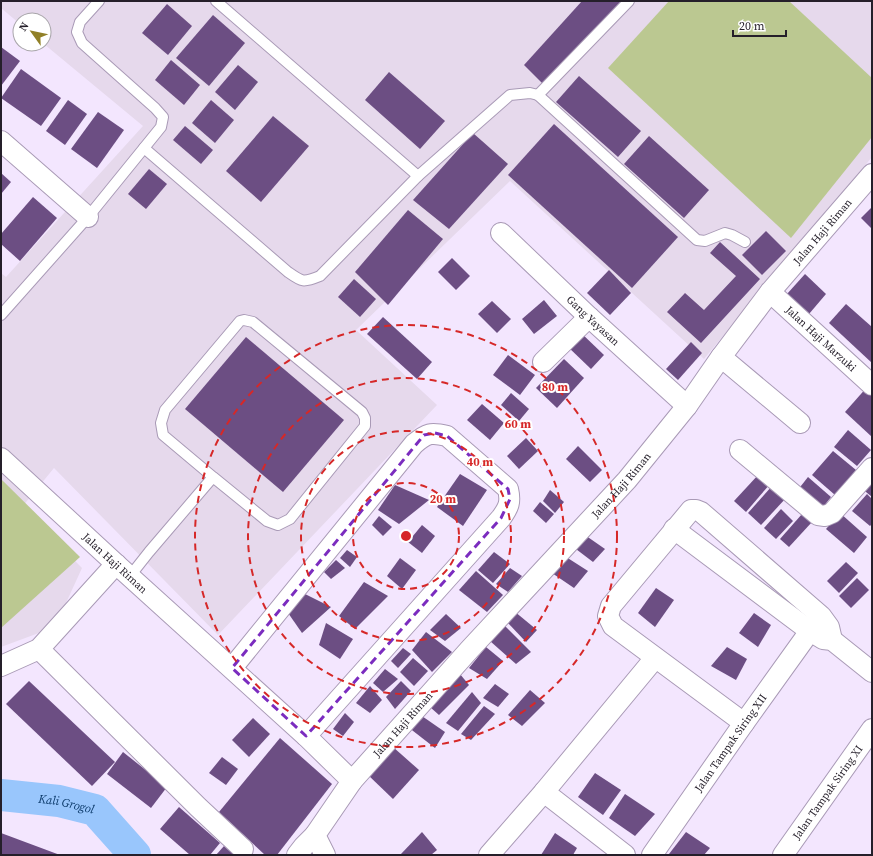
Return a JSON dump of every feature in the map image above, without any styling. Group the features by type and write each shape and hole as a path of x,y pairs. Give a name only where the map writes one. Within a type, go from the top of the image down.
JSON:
{"street":[{"path":"1,141 88,217"},
{"name":"Jalan Haji Riman","path":"297,855 315,835 352,781 470,650 610,499 687,406 721,356 770,292 872,174"},
{"name":"Gang Yayasan","path":"501,233 589,317 687,406"},
{"name":"Jalan Haji Marzuki","path":"770,292 872,385"},
{"path":"543,362 589,317"},
{"path":"721,356 800,423"},
{"path":"232,668 409,450 424,435 435,433 447,436 508,489 510,499 507,509 501,518 306,736"},
{"path":"740,450 818,515 825,516 832,513 872,468"},
{"name":"Jalan Haji Riman","path":"1,458 306,736 352,781"},
{"path":"744,723 613,626 608,616 612,606 691,510 701,512 822,616 829,627 832,640"},
{"path":"674,529 810,631 822,639 832,640 872,672"},
{"path":"1,666 39,649 123,570"},
{"name":"Jalan Tampak Siring XII","path":"652,855 810,631"},
{"path":"39,649 198,807 243,849"},
{"path":"489,855 544,792 655,658"},
{"name":"Jalan Tampak Siring XI","path":"783,855 872,729"},
{"path":"544,792 625,855"},
{"path":"315,835 325,855"}],"lane":[{"path":"1,315 88,217 161,127 163,117 156,108 82,43 77,32 80,22 99,1"},
{"path":"216,1 418,176"},
{"path":"538,95 629,1"},
{"path":"144,148 288,272 299,280 307,282 320,276 418,176 510,95 530,93 538,95 696,240 705,241 725,233 745,242"},
{"path":"244,320 253,322 362,412 366,418 365,426 295,513 290,519 278,525 267,521 213,477 163,435 162,423 165,410 240,321 244,320"},
{"path":"123,570 149,552 213,477"}],"highlighted area":[{"path":"435,433 447,436 508,489 510,499 501,518 306,736 232,668 424,435"}],"shaded area":[{"path":"1,1 872,1 872,157 704,359 510,181 356,330 437,405 218,635 54,468 22,507 82,568 55,627 1,647 1,273 6,277 143,126 52,51 52,12 12,12 12,17 1,8"}],"green space":[{"path":"669,1 789,1 872,78 872,137 791,238 608,68"},
{"path":"1,479 80,557 1,628"}],"building":[{"path":"582,1 622,1 543,84 524,65"},
{"path":"167,4 192,26 168,55 142,33"},
{"path":"213,15 245,43 209,86 176,58"},
{"path":"1,47 20,61 1,86"},
{"path":"171,60 200,85 184,105 155,80"},
{"path":"238,65 258,82 235,110 215,92"},
{"path":"21,69 61,98 41,126 1,98"},
{"path":"389,72 445,121 420,149 365,100"},
{"path":"579,76 641,131 618,157 556,102"},
{"path":"68,100 87,114 65,145 46,131"},
{"path":"211,100 234,120 215,143 192,123"},
{"path":"98,112 124,130 97,168 71,149"},
{"path":"273,116 309,146 261,202 226,171"},
{"path":"554,124 678,237 632,288 508,175"},
{"path":"185,126 213,150 201,164 173,140"},
{"path":"473,133 508,164 449,229 413,200"},
{"path":"649,136 709,190 684,218 624,164"},
{"path":"149,169 167,184 146,209 128,194"},
{"path":"1,173 11,182 1,194"},
{"path":"33,197 57,218 20,261 1,244 1,234"},
{"path":"872,207 872,229 861,218"},
{"path":"408,210 443,239 388,305 355,272"},
{"path":"766,231 786,251 762,275 742,255"},
{"path":"720,242 760,279 701,343 667,312 685,293 704,310 736,276 710,253"},
{"path":"452,258 470,276 456,290 438,272"},
{"path":"609,270 631,293 610,315 587,293"},
{"path":"805,274 826,294 809,314 787,294"},
{"path":"354,279 376,299 360,317 338,297"},
{"path":"544,300 557,316 534,334 522,319"},
{"path":"492,301 511,319 497,333 478,314"},
{"path":"846,304 872,327 872,363 829,323"},
{"path":"383,317 432,362 417,379 367,334"},
{"path":"579,331 604,355 591,369 566,345"},
{"path":"246,337 344,420 283,492 185,409"},
{"path":"691,342 702,353 678,380 666,369"},
{"path":"508,355 535,375 520,395 493,375"},
{"path":"564,359 584,378 557,408 536,388"},
{"path":"868,386 872,390 872,437 845,412"},
{"path":"511,393 529,409 519,421 501,405"},
{"path":"482,404 504,423 490,440 467,420"},
{"path":"848,430 871,450 857,466 834,447"},
{"path":"526,438 538,451 519,469 507,456"},
{"path":"578,446 602,470 590,482 566,459"},
{"path":"833,451 856,470 835,495 812,475"},
{"path":"872,472 872,497 860,487"},
{"path":"460,474 487,490 463,526 437,507"},
{"path":"759,474 770,484 746,512 734,501"},
{"path":"808,477 831,497 820,511 797,491"},
{"path":"395,485 429,500 399,524 378,510"},
{"path":"772,486 786,498 761,525 748,513"},
{"path":"550,490 564,502 555,513 543,501"},
{"path":"867,494 872,499 872,524 870,526 852,511"},
{"path":"540,502 554,514 546,523 533,511"},
{"path":"781,509 793,521 776,539 764,528"},
{"path":"840,513 867,537 854,553 826,529"},
{"path":"802,514 812,522 789,547 780,539"},
{"path":"379,516 392,527 383,536 372,525"},
{"path":"422,525 435,536 422,553 408,542"},
{"path":"582,533 605,549 593,562 572,546"},
{"path":"347,550 357,557 350,567 340,558"},
{"path":"494,552 510,564 493,583 478,570"},
{"path":"563,555 588,571 574,588 549,571"},
{"path":"400,558 416,570 402,589 387,576"},
{"path":"336,560 345,568 331,579 324,572"},
{"path":"846,562 858,573 839,593 827,581"},
{"path":"510,568 522,576 508,592 496,584"},
{"path":"476,571 503,595 487,612 459,590"},
{"path":"857,578 869,590 851,608 839,596"},
{"path":"364,582 388,596 355,629 339,616"},
{"path":"656,588 674,600 655,627 638,613"},
{"path":"301,592 331,607 302,633 286,610"},
{"path":"514,611 537,630 526,642 506,621"},
{"path":"754,613 771,625 758,647 739,633"},
{"path":"446,614 461,628 445,641 430,630"},
{"path":"326,623 353,639 340,659 319,645"},
{"path":"505,626 531,652 516,664 490,641"},
{"path":"426,632 452,652 432,672 412,650"},
{"path":"486,647 503,661 487,679 469,668"},
{"path":"727,647 747,659 736,680 711,666"},
{"path":"403,648 411,654 398,668 391,661"},
{"path":"413,658 428,671 414,686 400,672"},
{"path":"385,669 398,679 383,692 373,683"},
{"path":"460,674 469,685 439,715 430,707"},
{"path":"29,681 115,762 92,786 6,704"},
{"path":"401,681 411,691 395,709 386,697"},
{"path":"495,684 509,694 498,707 483,698"},
{"path":"370,686 382,700 370,713 356,703"},
{"path":"530,690 545,703 522,726 508,715"},
{"path":"472,692 481,703 458,731 446,723"},
{"path":"484,706 495,714 471,740 461,734"},
{"path":"345,713 354,722 343,736 333,729"},
{"path":"419,714 445,732 435,748 408,727"},
{"path":"253,718 270,734 249,757 232,740"},
{"path":"280,738 332,784 277,855 265,855 219,812"},
{"path":"393,747 419,770 393,799 367,774"},
{"path":"123,752 167,787 151,808 107,774"},
{"path":"222,757 238,769 226,785 209,773"},
{"path":"595,773 621,790 603,815 578,797"},
{"path":"625,794 655,814 635,836 609,818"},
{"path":"179,807 220,843 210,855 190,855 160,829"},
{"path":"422,832 437,850 431,855 400,855"},
{"path":"686,832 710,848 704,855 669,854"},
{"path":"1,833 60,855 1,855"},
{"path":"555,833 577,848 573,855 541,855"},
{"path":"224,846 234,855 216,855"}],"waterway":[{"name":"Kali Grogol","path":"1,795 59,801 95,810 135,855"}]}
